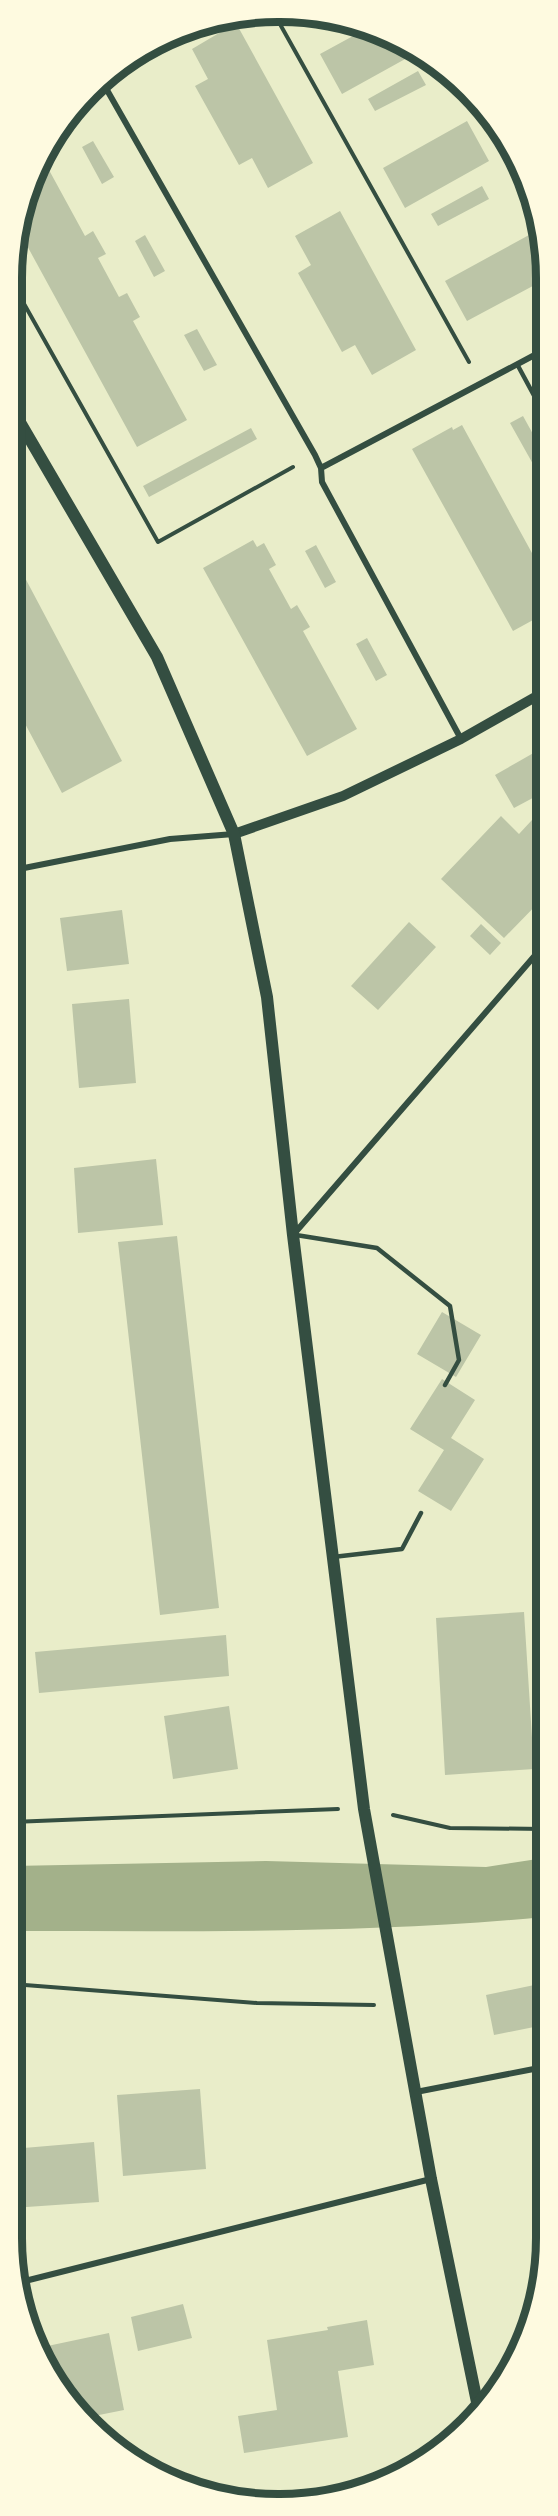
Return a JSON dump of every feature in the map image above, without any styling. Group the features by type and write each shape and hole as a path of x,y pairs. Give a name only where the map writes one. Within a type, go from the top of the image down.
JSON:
{"main road":[{"path":"22,426 157,657 234,834 267,997 293,1235 364,1809 431,2179 477,2400"}],"street":[{"path":"107,89 315,456 321,468 322,482 461,739"},
{"path":"321,468 536,354"},
{"path":"22,868 170,839 234,834 343,796 461,739 536,697"},
{"path":"293,1235 536,954"},
{"path":"416,2092 536,2069"},
{"path":"26,2281 431,2179"}],"lane":[{"path":"517,364 536,399"},
{"path":"293,1235 377,1248 450,1306 459,1360 446,1385"},
{"path":"333,1557 402,1549 421,1513"}],"path":[{"path":"279,22 482,384"},
{"path":"22,300 158,542 315,456"},
{"path":"22,1822 364,1809 450,1828 536,1829"},
{"path":"22,1985 257,2003 401,2006"}],"shaded area":[{"path":"536,1859 536,1918 345,1929 22,1931 22,1866 266,1861 486,1867"}],"building":[{"path":"238,26 313,163 268,188 252,158 239,165 195,86 208,79 192,49 229,27"},
{"path":"356,34 408,58 342,94 320,54"},
{"path":"418,71 426,85 375,111 368,99"},
{"path":"467,121 489,161 405,208 383,168"},
{"path":"93,141 114,177 102,184 82,147"},
{"path":"48,168 85,236 93,231 106,254 98,258 119,297 127,293 140,317 133,321 187,420 137,447 25,243 31,213"},
{"path":"482,186 489,199 438,226 431,214"},
{"path":"340,211 416,350 372,375 355,345 342,352 298,273 311,265 295,236"},
{"path":"145,235 165,271 154,277 135,241"},
{"path":"529,235 532,241 536,284 467,321 445,281"},
{"path":"197,329 217,365 204,371 184,335"},
{"path":"523,416 536,440 536,469 510,423"},
{"path":"462,425 536,560 536,618 513,631 412,449 452,427 453,430"},
{"path":"251,428 257,439 149,497 143,486"},
{"path":"253,540 257,547 264,543 276,565 269,569 291,609 297,605 310,627 303,631 357,729 307,756 203,568"},
{"path":"316,545 336,582 325,588 305,551"},
{"path":"22,572 122,761 62,793 22,718"},
{"path":"367,638 387,675 376,681 356,644"},
{"path":"536,752 536,796 514,808 495,775"},
{"path":"501,816 519,834 536,816 536,905 504,938 441,879"},
{"path":"122,910 129,964 67,971 60,918"},
{"path":"409,922 436,947 378,1010 351,986"},
{"path":"481,924 501,943 490,955 470,936"},
{"path":"129,999 136,1083 79,1088 72,1004"},
{"path":"156,1159 163,1225 78,1233 74,1168"},
{"path":"177,1236 219,1608 160,1615 118,1242"},
{"path":"442,1312 481,1335 456,1377 417,1354"},
{"path":"442,1379 475,1400 451,1438 484,1459 451,1511 418,1491 444,1450 410,1429"},
{"path":"524,1612 534,1769 445,1775 436,1618"},
{"path":"226,1635 229,1676 39,1693 35,1652"},
{"path":"229,1706 238,1769 173,1779 164,1716"},
{"path":"536,1985 536,2027 494,2035 486,1995"},
{"path":"200,2089 206,2169 123,2176 117,2095"},
{"path":"94,2142 99,2202 22,2207 22,2148"},
{"path":"183,2304 192,2338 138,2351 131,2317"},
{"path":"367,2320 374,2365 338,2371 348,2437 244,2453 238,2416 277,2410 267,2340 328,2330 327,2327"},
{"path":"109,2333 124,2410 96,2416 66,2380 47,2346"}]}
